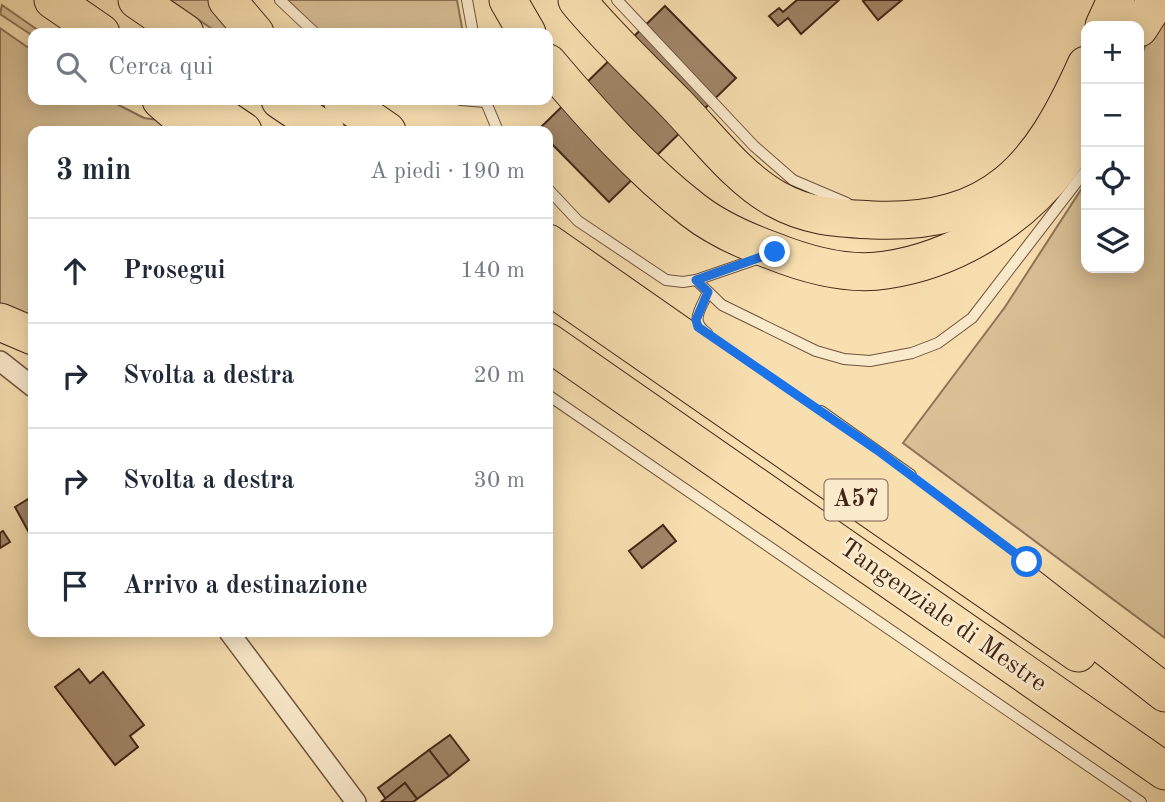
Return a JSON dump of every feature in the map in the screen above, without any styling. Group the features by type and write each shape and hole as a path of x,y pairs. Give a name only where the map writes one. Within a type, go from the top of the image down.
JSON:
{"highway":[{"path":"40,0 49,21 60,28"},
{"path":"53,0 94,28"},
{"path":"137,0 178,28"},
{"path":"228,0 251,28"},
{"path":"508,0 524,28"},
{"path":"578,0 741,172 775,198 812,215 892,221 923,218 968,208 998,193 1040,150 1068,107 1081,77"},
{"path":"1118,16 1157,0"},
{"path":"553,68 611,132 694,211 715,225 805,264 855,271 886,270 953,251 986,233 1034,194 1059,167 1081,134"},
{"path":"167,105 185,126"},
{"path":"204,105 236,126"},
{"path":"288,105 319,126"},
{"path":"349,105 380,126"},
{"name":"A57","path":"553,247 955,529 1165,693"},
{"name":"Tangenziale di Mestre","path":"553,288 1165,714"},
{"path":"0,322 28,334"},
{"name":"Tangenziale di Mestre","path":"553,345 1165,771"},
{"name":"A57","path":"553,371 594,400 744,478"}],"street":[{"path":"0,361 28,383"},
{"path":"233,637 356,802"}],"lane":[{"path":"281,0 309,28"},
{"path":"467,0 472,28"},
{"path":"617,0 754,146 793,180 892,221"},
{"path":"487,105 496,126"},
{"path":"696,280 722,305 817,351 844,359 870,361 912,353 938,343 972,318 1081,176"},
{"path":"553,194 579,220 666,280 696,280 775,252"},
{"path":"708,292 696,320 698,327 721,343"},
{"path":"553,398 1141,802"},
{"path":"810,404 920,482"}],"shaded area":[{"path":"170,0 213,0 233,28 211,28"},
{"path":"285,0 457,0 462,28 314,28 300,18"},
{"path":"2,5 35,28 28,28 28,33 0,14"},
{"path":"1165,12 1165,638 903,443 1005,307 1081,190 1081,273 1144,273 1144,49 1154,25"},
{"path":"0,28 28,48 28,105 119,105 144,118 158,120 165,126 28,126 28,319 0,306"}],"building":[{"path":"797,0 839,0 801,34 788,18 778,26 769,16 779,8 783,12"},
{"path":"902,0 878,20 863,1"},
{"path":"665,6 736,78 609,202 553,145 553,126 542,126"},
{"path":"28,499 28,531 15,507"},
{"path":"663,525 676,541 642,568 629,551"},
{"path":"3,531 10,542 0,548 0,533"},
{"path":"79,669 90,683 103,672 144,725 130,736 138,747 115,765 55,687"},
{"path":"450,735 469,760 449,776 429,750"},
{"path":"429,750 449,776 417,799 405,783 386,799 378,788"},
{"path":"405,783 417,799 413,802 381,802"}],"route":[{"path":"775,252 696,280 708,292 696,320 698,327 877,450 1027,562"}]}
